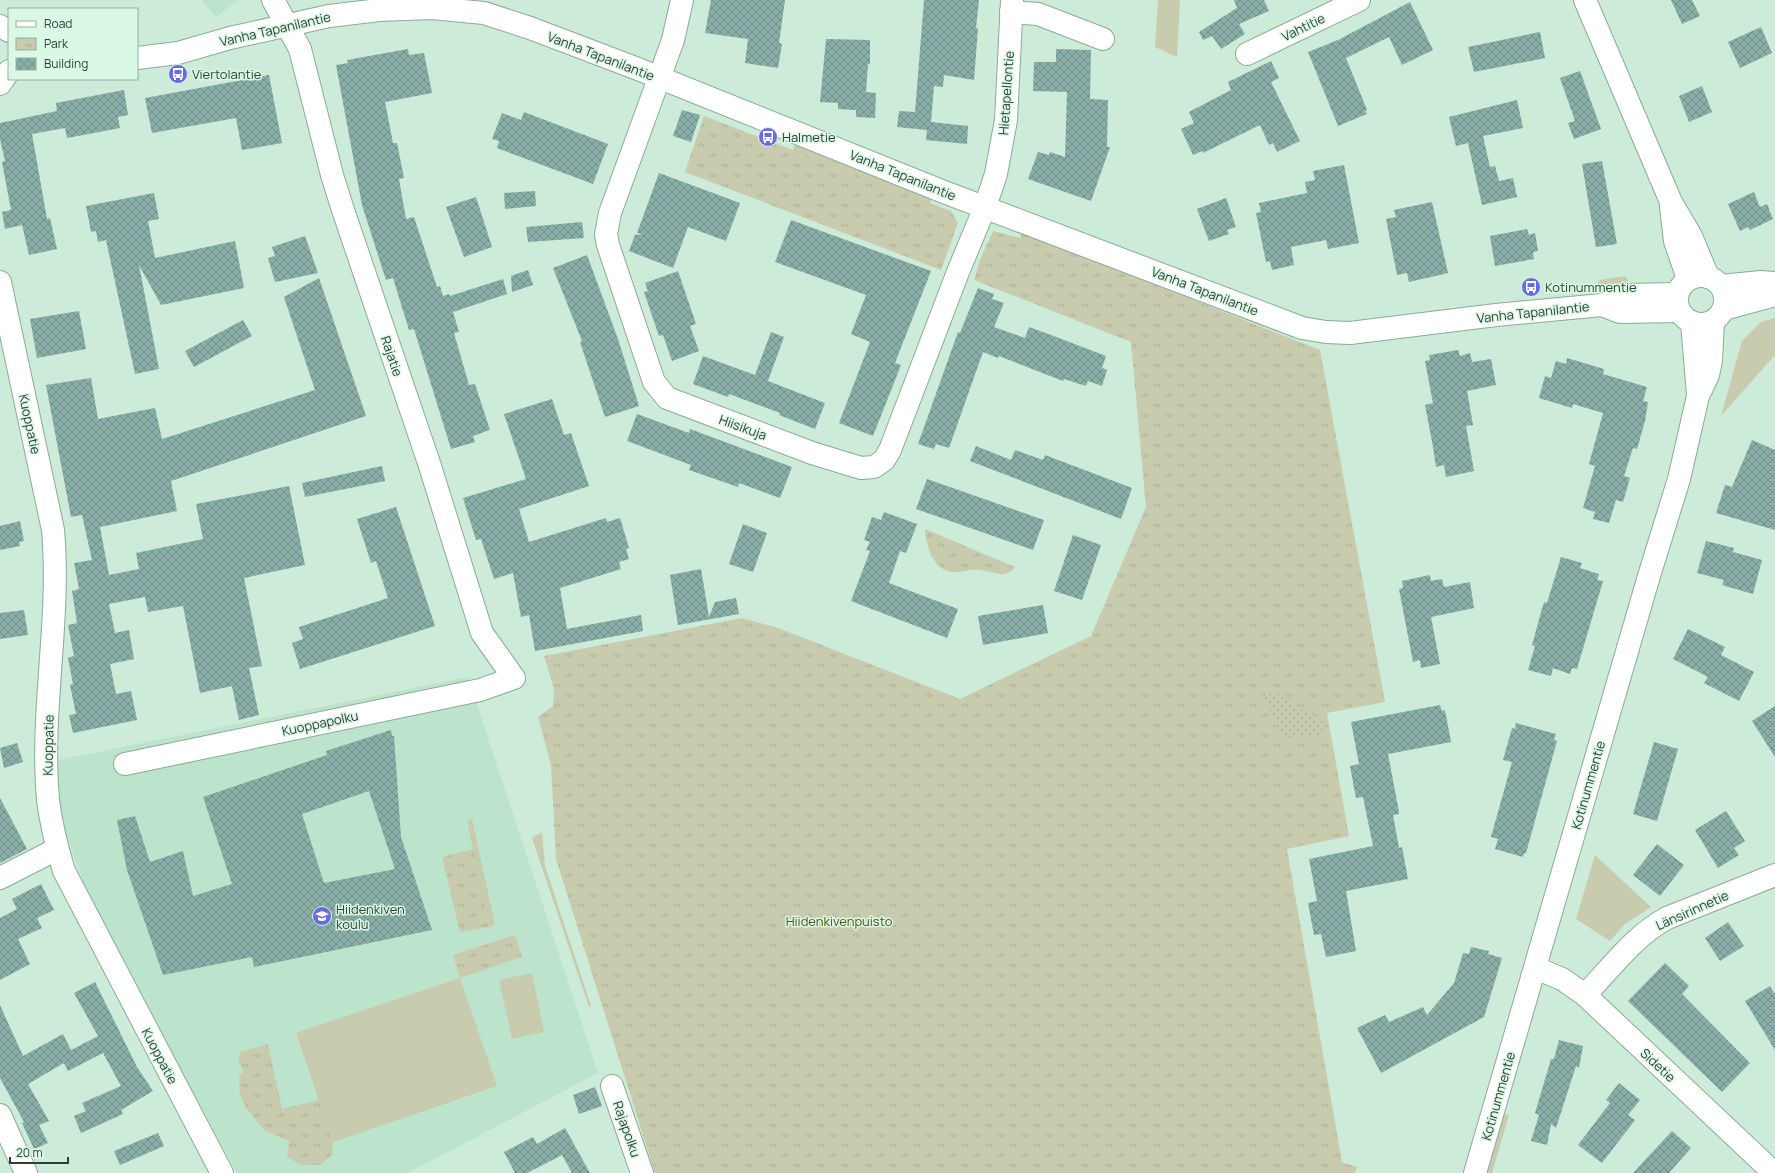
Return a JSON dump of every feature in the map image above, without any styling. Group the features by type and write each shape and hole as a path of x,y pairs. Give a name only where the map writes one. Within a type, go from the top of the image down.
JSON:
{"street":[{"name":"Rajatie","path":"273,0 300,49 334,182 429,463 482,633 514,678"},
{"name":"Hiisikuja","path":"682,0 673,40 610,213 606,234 608,245 654,382 667,398 812,453 861,468 874,467 884,460 890,450 955,279 985,207"},
{"name":"Vahtitie","path":"1247,54 1359,0"},
{"name":"Kotinummentie","path":"1475,1173 1536,968 1648,576 1678,479 1698,396 1700,300 1691,236 1671,202 1585,0"},
{"path":"1011,6 1038,14 1104,39"},
{"name":"Hietapellontie","path":"985,207 996,174 1006,120 1011,6"},
{"name":"Vanha Tapanilantie","path":"138,58 178,53 230,38 329,16 379,10 485,7 530,28 985,207 1302,328 1326,332 1350,333 1496,314 1602,304 1625,295 1700,300 1775,295"},
{"path":"0,84 8,72"},
{"name":"Kuoppatie","path":"0,282 53,530 55,580 48,727 48,801 57,849 64,871 222,1173"},
{"name":"Vanha Tapanilantie","path":"1700,300 1761,282 1775,283"},
{"name":"Kuoppapolku","path":"125,764 486,688 514,678"},
{"path":"0,878 57,849"},
{"name":"Länsirinnetie","path":"1585,995 1640,936 1653,926 1667,918 1775,875"},
{"name":"Sidetie","path":"1536,968 1562,979 1585,995 1774,1173"},
{"name":"Rajapolku","path":"612,1086 642,1173"},
{"path":"0,1115 26,1173"}],"shaded area":[{"path":"202,0 238,0 216,17"},
{"name":"Hiidenkiven koulu","path":"468,677 598,1073 408,1173 237,1173 110,939 87,893 63,825 57,785 59,760"}],"green space":[{"path":"1158,0 1180,0 1177,57 1155,47"},
{"path":"704,116 951,211 958,223 941,270 685,172"},
{"path":"796,143 933,198 928,205 792,152"},
{"name":"Hiidenkivenpuisto","path":"993,231 1020,238 1022,232 1320,350 1385,702 1327,713 1349,836 1287,849 1342,1162 1357,1167 1355,1173 655,1173 556,859 551,765 538,717 553,706 554,689 544,656 742,618 778,628 960,699 1091,636 1146,507 1131,342 974,280 980,260"},
{"path":"1625,276 1629,282 1630,288 1596,288 1600,280"},
{"path":"1775,318 1775,355 1721,416 1742,341 1761,322"},
{"path":"925,529 1015,567 1008,573 1003,574 979,570 951,572 944,570 931,555"},
{"path":"1275,692 1290,698 1299,707 1325,723 1322,738 1281,735 1264,698 1267,694"},
{"path":"472,819 495,925 489,927 467,820"},
{"path":"542,832 545,866 591,1006 589,1007 532,838"},
{"path":"474,849 489,927 460,932 442,857"},
{"path":"1595,855 1651,907 1625,924 1610,941 1576,919"},
{"path":"515,935 522,957 460,978 453,955"},
{"path":"532,973 544,1032 512,1039 499,980"},
{"path":"460,978 497,1086 333,1142 296,1033"},
{"path":"268,1044 282,1109 319,1100 333,1142 332,1155 320,1165 300,1165 287,1156 289,1141 264,1130 246,1108 240,1094 239,1076 244,1071 238,1062 240,1052"},
{"path":"1503,1115 1509,1115 1492,1173 1487,1173"}],"building":[{"path":"711,0 785,0 779,43 782,44 778,68 745,63 748,39 705,33"},
{"path":"924,0 979,0 976,28 978,28 974,80 944,75 943,87 934,86 931,122 968,126 967,144 926,140 927,130 897,127 899,111 915,112"},
{"path":"1234,0 1264,0 1269,11 1239,24 1245,34 1221,49 1212,36 1203,40 1199,32 1237,8"},
{"path":"1671,0 1692,0 1700,16 1682,24"},
{"path":"1410,2 1433,50 1402,65 1389,37 1346,58 1367,110 1365,111 1367,114 1338,126 1308,52 1338,40"},
{"path":"1761,27 1772,53 1740,68 1728,42"},
{"path":"1540,32 1545,58 1474,72 1468,47"},
{"path":"826,39 870,40 870,64 868,64 866,92 876,93 875,118 856,117 856,110 838,109 838,103 820,102"},
{"path":"408,49 409,55 424,53 432,93 385,102 393,143 397,143 404,178 399,179 406,219 414,217 437,287 440,286 443,296 449,294 450,296 503,279 507,294 453,312 459,332 454,333 469,385 475,384 490,430 473,436 475,442 451,449 414,329 409,330 393,278 386,280 362,205 336,65 348,63 347,60"},
{"path":"1056,49 1091,50 1090,99 1108,100 1107,147 1110,147 1091,201 1028,179 1038,152 1049,155 1050,152 1065,157 1067,92 1033,91 1034,62 1056,62"},
{"path":"1271,61 1279,78 1271,82 1300,141 1277,152 1273,143 1269,145 1260,125 1203,153 1202,151 1193,155 1181,129 1194,123 1189,112 1231,90 1228,82"},
{"path":"1580,71 1601,129 1574,139 1568,123 1575,121 1560,78"},
{"path":"269,75 282,143 242,150 236,118 152,133 145,98"},
{"path":"1702,86 1712,112 1689,122 1679,96"},
{"path":"124,90 128,115 118,117 120,128 67,138 65,128 32,134 47,219 50,218 57,249 29,255 22,225 5,229 2,212 11,210 2,162 5,161 0,139 0,123 57,111 56,103"},
{"path":"1517,100 1523,128 1483,136 1490,167 1495,166 1499,181 1513,178 1517,197 1482,205 1468,143 1456,146 1449,117"},
{"path":"682,110 700,115 691,142 673,136"},
{"path":"524,112 608,144 593,184 497,148 499,141 492,139 502,113 521,120"},
{"path":"1602,161 1617,244 1596,247 1582,164"},
{"path":"1344,165 1359,243 1328,249 1326,240 1291,247 1294,265 1272,270 1270,261 1266,262 1256,213 1261,212 1259,203 1307,193 1305,182 1315,180 1313,171"},
{"path":"659,173 740,203 726,241 688,227 673,268 629,251 635,235 643,234 637,233"},
{"path":"535,191 536,206 505,209 504,193"},
{"path":"1754,192 1760,207 1767,204 1773,219 1750,230 1748,227 1740,231 1728,204"},
{"path":"154,193 159,219 148,221 155,258 235,241 244,288 161,305 139,265 159,369 135,374 106,240 98,242 96,231 91,232 86,206"},
{"path":"476,197 492,247 464,257 446,207"},
{"path":"1226,198 1236,227 1227,230 1229,234 1209,241 1197,209"},
{"path":"1432,202 1448,273 1409,282 1407,273 1397,275 1386,219 1396,217 1394,210"},
{"path":"791,220 931,271 895,363 901,365 873,436 839,423 870,342 851,334 866,295 775,262"},
{"path":"582,222 584,238 528,242 526,227"},
{"path":"1527,229 1529,235 1535,233 1538,251 1533,252 1534,259 1495,266 1490,236"},
{"path":"305,236 318,273 275,282 268,258 275,256 272,247"},
{"path":"587,255 618,339 639,406 605,417 580,342 582,341 553,268"},
{"path":"528,270 533,285 512,292 511,276"},
{"path":"678,271 696,324 690,326 699,351 672,361 663,335 659,336 644,292 648,291 645,283"},
{"path":"319,278 366,416 171,481 177,511 100,527 109,575 139,569 136,553 203,539 196,504 289,486 305,565 244,578 262,666 249,668 259,715 239,720 232,686 200,693 183,606 148,612 145,597 109,604 115,633 129,630 134,659 110,664 116,694 131,691 137,720 73,733 69,715 76,714 70,685 73,684 68,658 74,656 68,625 77,623 72,591 79,589 74,563 92,560 82,515 71,517 46,385 91,378 98,419 155,408 162,439 315,390 284,297"},
{"path":"978,288 994,294 992,299 1004,303 994,327 1025,338 1029,327 1106,356 1102,368 1107,370 1102,386 1088,381 1086,386 1064,379 1063,381 999,356 998,358 983,352 949,448 936,444 934,449 918,444 958,332 960,333"},
{"path":"79,311 86,349 37,358 30,319"},
{"path":"243,320 252,336 194,367 185,351"},
{"path":"771,332 784,337 768,381 825,403 815,429 779,415 780,413 729,394 728,397 693,384 703,356 755,375"},
{"path":"1458,350 1460,356 1470,353 1472,362 1491,359 1496,385 1467,391 1473,425 1466,426 1474,471 1446,477 1444,465 1436,467 1425,405 1433,403 1425,361 1430,360 1429,355"},
{"path":"1567,358 1604,369 1603,374 1647,387 1643,401 1648,402 1645,421 1637,449 1633,448 1624,476 1630,478 1623,502 1616,500 1609,523 1593,519 1595,512 1583,508 1595,466 1589,464 1603,413 1573,404 1572,408 1539,398 1545,376 1551,378 1556,361 1566,364"},
{"path":"552,399 564,435 571,433 589,486 519,509 529,542 606,518 607,522 620,518 629,548 626,549 629,559 619,562 621,569 560,588 567,629 641,615 643,631 535,651 529,615 521,617 513,573 494,579 481,539 476,540 463,498 526,479 504,414"},
{"path":"637,414 689,433 690,429 792,467 780,498 739,483 738,487 689,470 691,465 627,441"},
{"path":"1752,440 1775,450 1775,530 1716,513 1725,485 1732,487"},
{"path":"976,446 1011,460 1015,450 1043,460 1045,455 1132,488 1121,519 970,461"},
{"path":"382,466 385,481 305,497 302,483"},
{"path":"927,479 1044,520 1033,550 916,509"},
{"path":"396,507 435,626 300,669 292,643 303,639 299,627 388,598 376,561 371,563 357,519"},
{"path":"884,512 917,524 906,553 900,551 889,583 958,609 947,638 851,601 870,551 866,550 870,542 864,540 872,517 881,520"},
{"path":"20,521 24,541 19,542 20,546 0,550 0,526"},
{"path":"743,524 767,533 753,572 729,564"},
{"path":"1073,535 1101,545 1082,600 1054,591"},
{"path":"1706,541 1734,548 1733,552 1762,560 1753,594 1722,585 1724,580 1697,573"},
{"path":"1561,557 1582,563 1580,568 1599,574 1597,580 1603,581 1577,669 1572,668 1570,674 1553,668 1551,676 1528,670 1535,646 1532,645 1544,602 1547,603"},
{"path":"701,569 709,617 715,602 736,598 739,614 678,625 670,575"},
{"path":"1430,575 1431,581 1442,579 1444,587 1470,582 1474,608 1431,617 1440,664 1421,668 1420,660 1413,662 1399,589 1403,588 1402,581"},
{"path":"1043,605 1048,633 983,645 978,616"},
{"path":"24,610 28,635 0,639 0,613"},
{"path":"1688,629 1725,647 1721,655 1754,672 1739,701 1704,683 1708,677 1673,659"},
{"path":"1440,705 1442,711 1445,710 1451,742 1388,754 1399,812 1399,814 1393,815 1399,848 1402,847 1408,879 1346,891 1356,951 1326,957 1321,934 1314,935 1308,903 1317,901 1309,859 1373,846 1363,797 1356,798 1350,766 1359,764 1351,722"},
{"path":"1775,706 1775,757 1752,721"},
{"path":"1516,723 1556,734 1554,740 1557,741 1526,853 1524,853 1523,857 1495,849 1498,839 1491,837 1512,762 1503,760 1512,728 1515,729"},
{"path":"391,730 392,736 394,736 401,837 432,930 254,967 252,957 163,975 127,870 117,820 135,816 150,862 183,851 193,896 232,884 203,797 327,755 326,751","holes":["369,791 395,869 324,883 302,814"]},
{"path":"1654,742 1678,749 1657,821 1633,814"},
{"path":"17,743 23,762 4,768 0,748"},
{"path":"0,798 27,849 0,863"},
{"path":"1726,811 1745,841 1734,848 1739,855 1718,868 1695,830"},
{"path":"1657,844 1684,865 1660,896 1633,875"},
{"path":"41,884 54,910 37,918 42,928 18,939 30,964 0,980 0,918 17,909 12,899"},
{"path":"1728,922 1744,946 1720,961 1705,938"},
{"path":"1471,947 1489,951 1488,954 1502,958 1484,1017 1381,1073 1357,1028 1385,1015 1389,1022 1423,1007 1427,1015 1454,983 1463,953 1469,954"},
{"path":"1665,963 1689,986 1682,994 1750,1063 1722,1092 1628,1001"},
{"path":"95,982 137,1067 153,1091 121,1110 123,1114 81,1133 74,1116 86,1111 82,1103 121,1086 103,1053 68,1071 64,1063 28,1084 49,1121 39,1125 48,1143 34,1149 22,1123 24,1122 0,1078 0,1005 23,1056 63,1034 71,1050 98,1036 74,993"},
{"path":"1770,986 1775,994 1775,1050 1745,1001"},
{"path":"1559,1040 1583,1046 1579,1068 1576,1066 1556,1128 1551,1124 1547,1145 1531,1141 1539,1115 1535,1113 1551,1059 1554,1059"},
{"path":"1619,1083 1640,1100 1628,1115 1635,1120 1602,1163 1578,1145 1610,1103 1606,1100"},
{"path":"595,1087 602,1106 579,1114 573,1095"},
{"path":"565,1128 590,1173 572,1173 562,1155 527,1173 515,1173 504,1152 533,1137 537,1144"},
{"path":"1672,1131 1691,1148 1669,1173 1633,1173"},
{"path":"158,1133 164,1146 120,1165 114,1151"}],"place":[{"name":"Viertolantie","path":"178,74"},
{"name":"Halmetie","path":"768,137"},
{"name":"Kotinummentie","path":"1531,287"},
{"name":"Hiidenkiven koulu","path":"322,916"}]}
